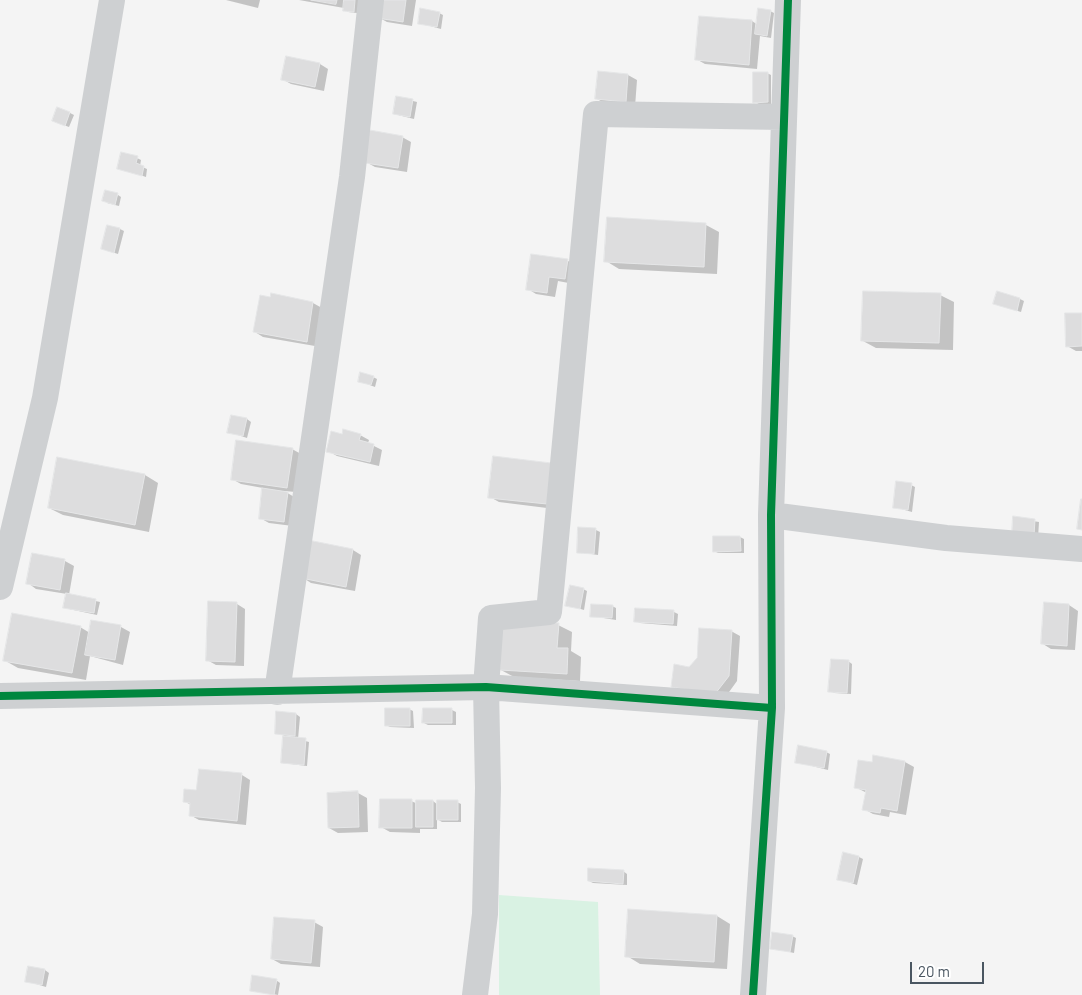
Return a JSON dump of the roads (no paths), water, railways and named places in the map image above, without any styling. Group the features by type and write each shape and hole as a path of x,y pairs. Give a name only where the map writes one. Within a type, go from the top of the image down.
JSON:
{"street":[{"path":"0,587 45,398 112,0"},
{"path":"277,692 352,176 370,0"},
{"path":"753,995 772,708 771,516 788,0"},
{"path":"475,995 485,914 488,788 486,687 491,618 549,612 596,114 783,117"},
{"path":"771,516 946,538 1082,549"},
{"path":"0,696 486,687 772,708"}]}
